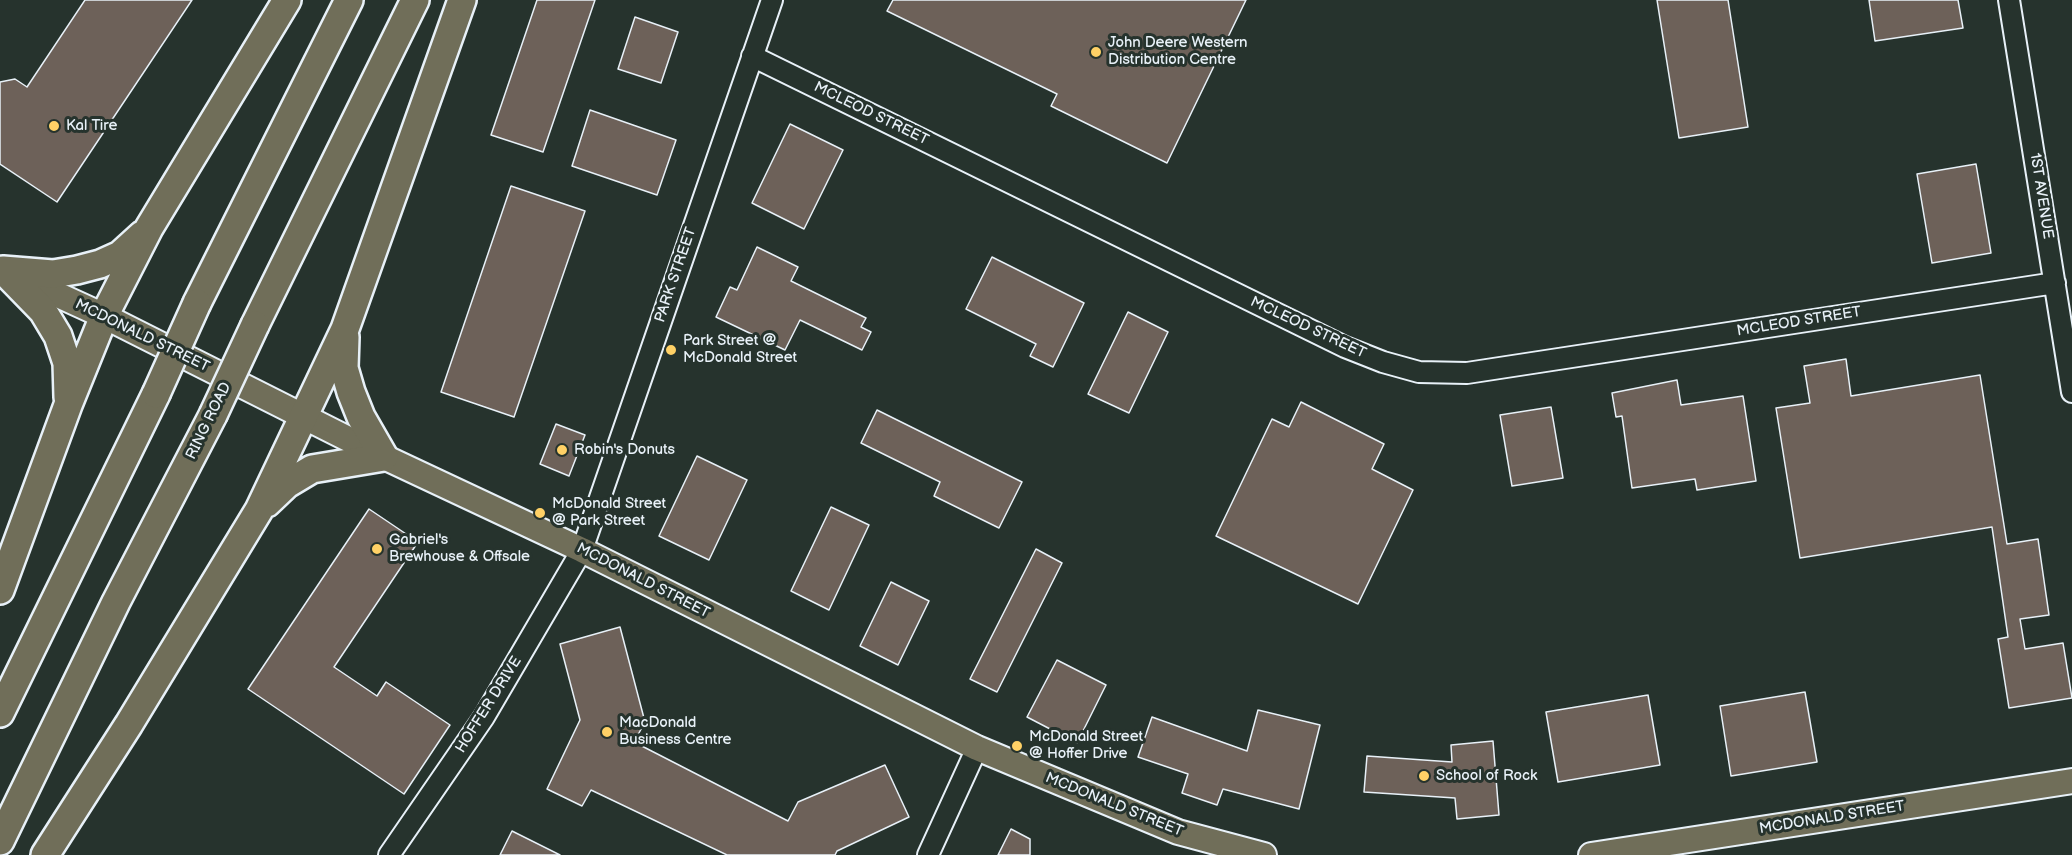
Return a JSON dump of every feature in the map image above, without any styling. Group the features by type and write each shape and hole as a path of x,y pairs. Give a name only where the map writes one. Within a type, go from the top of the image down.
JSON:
{"highway":[{"path":"0,590 68,405 104,316 149,228 287,0"},
{"path":"0,713 156,394 197,303 349,0"},
{"name":"RING ROAD","path":"0,841 116,602 213,415 415,0"},
{"path":"45,855 129,724 259,510 345,329 462,0"},
{"path":"2,269 53,274 100,264 120,255 149,228"},
{"path":"2,269 43,311 58,336 67,363 68,405"},
{"path":"259,510 288,484 312,470 384,457 361,417 351,392 344,368 345,329"}],"main road":[{"name":"MCDONALD STREET","path":"2,269 104,316 384,457 582,550 977,748 1179,832 1264,855"},
{"name":"MCDONALD STREET","path":"1591,855 2072,781"}],"street":[{"name":"PARK STREET","path":"582,550 772,0"},
{"name":"1ST AVENUE","path":"2009,0 2072,392"},
{"name":"MCLEOD STREET","path":"752,56 1345,347 1383,362 1419,372 1467,373 2055,283"},
{"name":"HOFFER DRIVE","path":"389,855 484,717 582,550"},
{"path":"928,855 977,748"}],"building":[{"name":"Kal Tire","path":"85,0 192,0 57,202 0,164 0,82 15,79 27,87"},
{"path":"537,0 595,0 543,152 491,135"},
{"name":"John Deere Western Distribution Centre","path":"893,0 1246,0 1167,163 1051,106 1057,94 887,11"},
{"path":"1657,0 1728,0 1748,127 1679,138"},
{"path":"1869,0 1958,0 1963,28 1875,41"},
{"path":"635,17 678,32 661,83 618,69"},
{"path":"590,110 676,140 657,195 572,166"},
{"path":"790,124 843,150 804,229 752,203"},
{"path":"1976,164 1991,253 1932,263 1917,174"},
{"path":"511,186 585,211 514,417 441,392"},
{"path":"757,247 798,267 791,281 866,318 861,327 871,332 862,350 800,320 785,350 716,317 730,287 737,290"},
{"path":"992,257 1084,303 1053,367 1030,356 1036,344 966,309"},
{"path":"1128,312 1168,332 1129,413 1088,394"},
{"path":"1846,359 1851,396 1980,375 2007,544 2038,539 2049,615 2020,619 2025,649 2063,643 2072,698 2009,708 1998,639 2008,637 1992,527 1800,558 1776,408 1810,403 1804,366"},
{"path":"1677,380 1681,405 1743,396 1756,481 1697,490 1695,479 1632,488 1622,416 1616,417 1612,393"},
{"path":"1301,402 1384,444 1372,469 1413,490 1358,604 1216,536 1272,419 1289,427"},
{"path":"1551,407 1563,478 1512,486 1500,415"},
{"path":"877,410 1022,482 999,528 934,496 940,482 861,443"},
{"name":"Robin's Donuts","path":"556,424 585,435 569,476 540,464"},
{"path":"697,456 747,480 709,560 659,536"},
{"path":"831,507 869,525 829,610 791,591"},
{"path":"369,509 418,542 334,667 377,696 386,682 450,725 404,794 248,689"},
{"path":"1036,549 1062,563 997,692 970,679"},
{"path":"891,582 929,601 898,665 860,646"},
{"name":"MacDonald Business Centre","path":"620,627 645,722 634,742 788,821 798,802 885,765 909,817 837,851 835,855 727,855 591,790 582,806 547,789 580,720 560,644"},
{"path":"1057,660 1106,685 1077,743 1027,717"},
{"path":"1805,692 1817,762 1731,776 1720,706"},
{"path":"1648,695 1660,765 1558,782 1546,712"},
{"path":"1258,710 1320,725 1299,809 1223,789 1217,805 1182,793 1188,774 1138,757 1152,717 1247,751"},
{"path":"1493,741 1499,815 1457,819 1455,798 1364,792 1367,756 1452,762 1451,745"},
{"path":"1011,829 1030,839 1030,855 998,855"},
{"path":"512,831 560,855 500,855"}],"place":[{"name":"John Deere Western Distribution Centre","path":"1096,52"},
{"name":"Kal Tire","path":"54,126"},
{"name":"Park Street @ McDonald Street","path":"671,350"},
{"name":"Robin's Donuts","path":"562,450"},
{"name":"McDonald Street @ Park Street","path":"540,513"},
{"name":"Gabriel's Brewhouse & Offsale","path":"377,549"},
{"name":"MacDonald Business Centre","path":"607,732"},
{"name":"McDonald Street @ Hoffer Drive","path":"1017,746"},
{"name":"School of Rock","path":"1424,776"}]}
